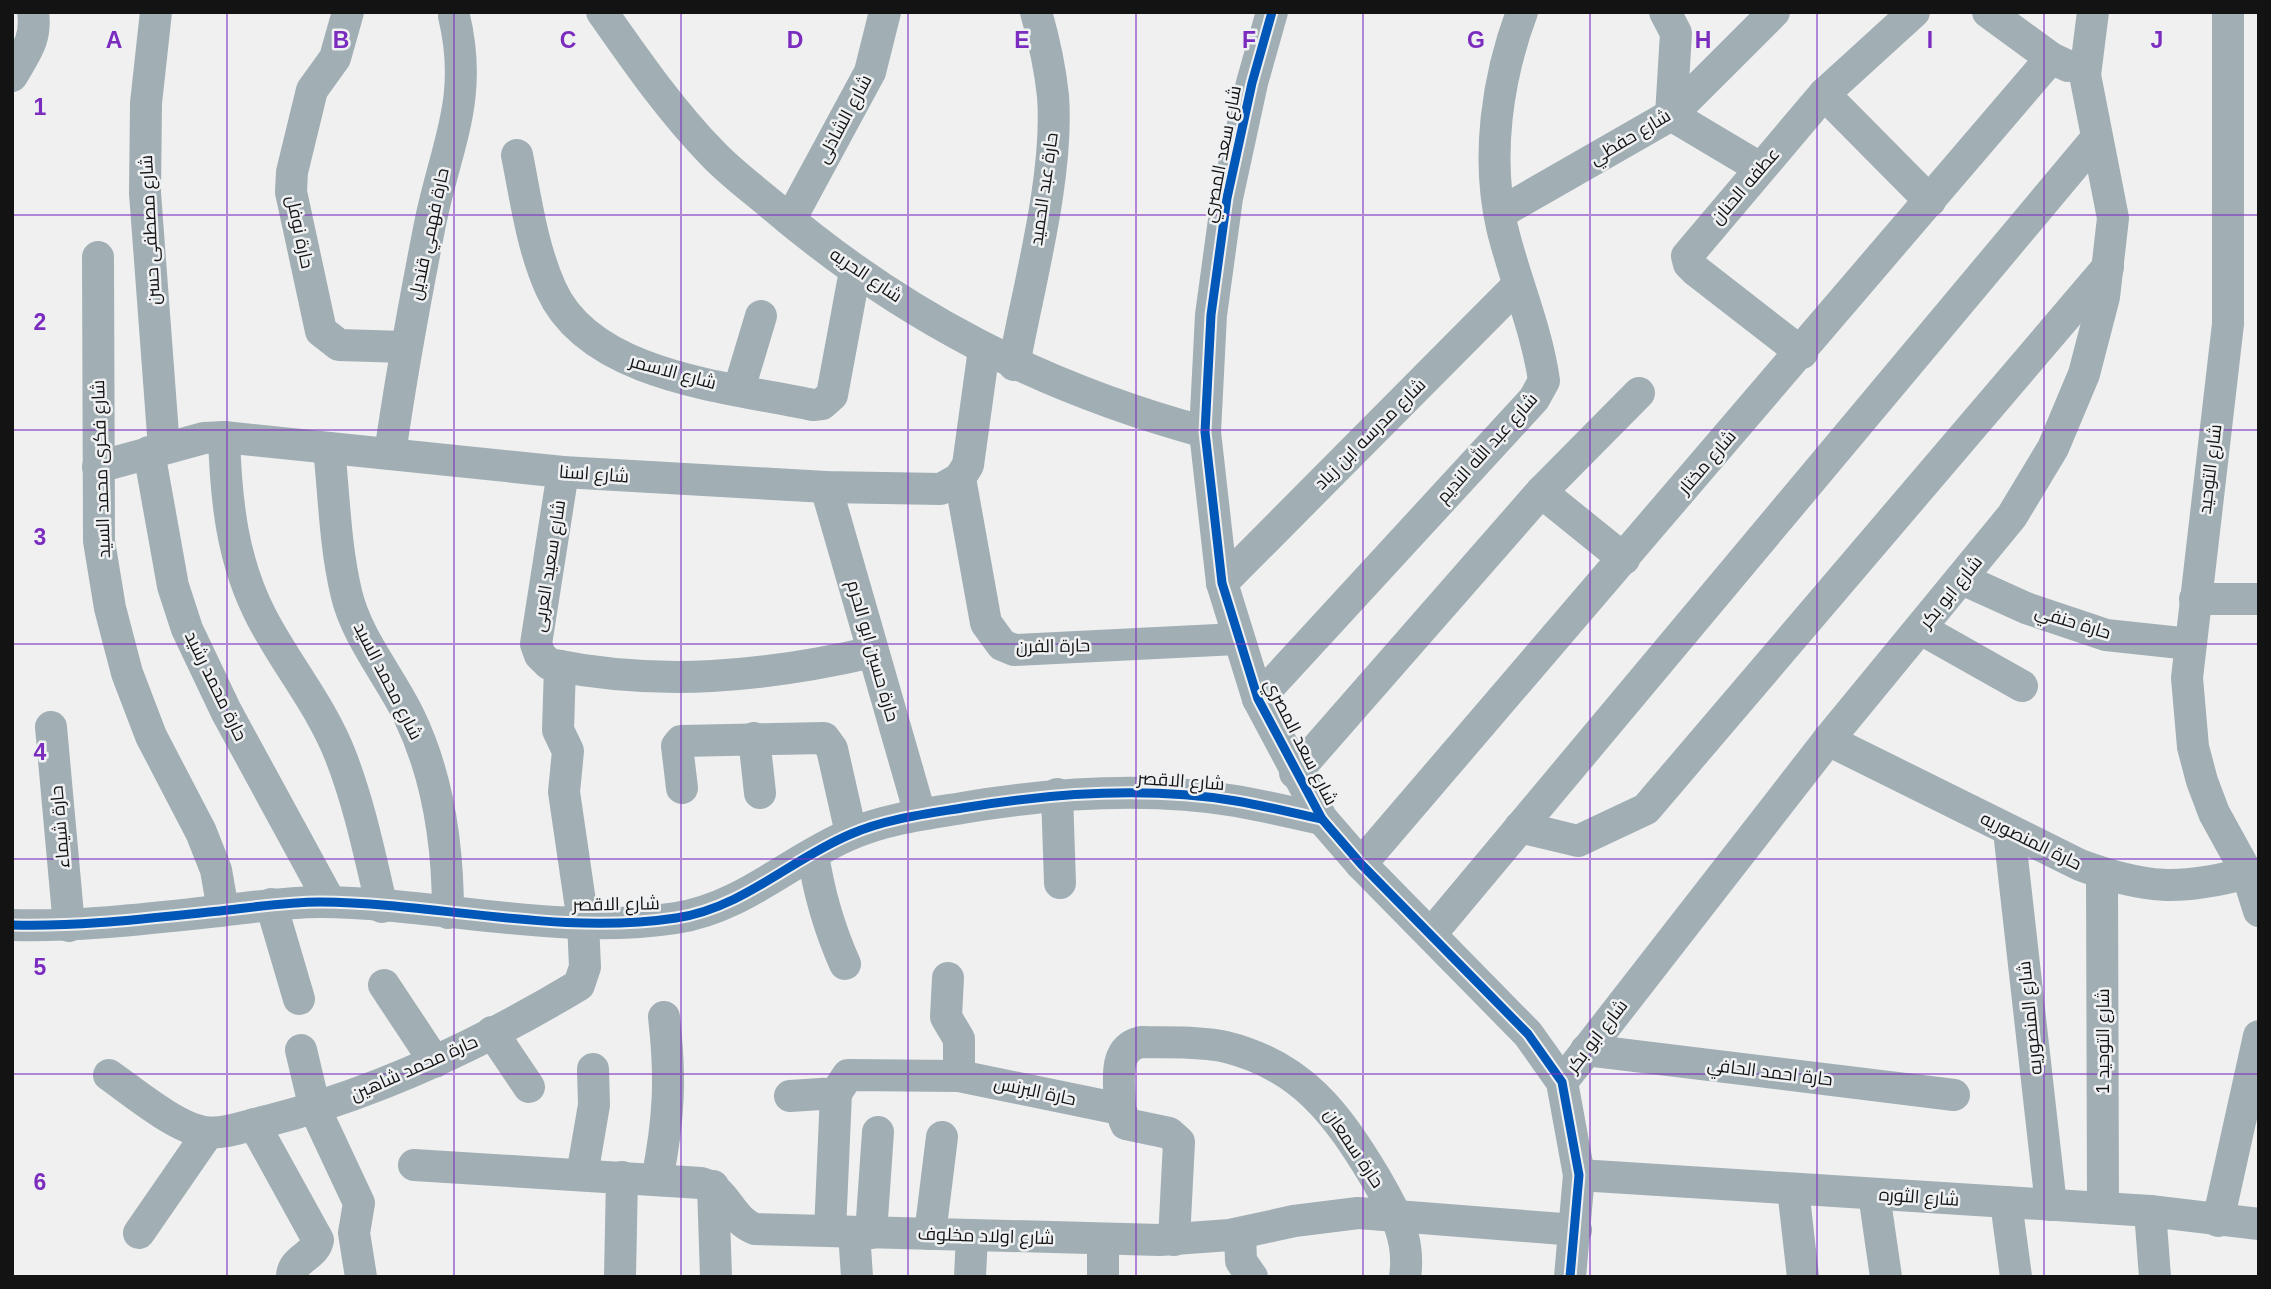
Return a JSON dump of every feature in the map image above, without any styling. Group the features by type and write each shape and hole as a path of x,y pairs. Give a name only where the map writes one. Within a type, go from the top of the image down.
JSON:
{"street":[{"path":"12,76 28,54 34,35 33,12"},
{"name":"شارع مصطفى حسن","path":"156,12 146,103 145,192 157,450"},
{"name":"حارة نوفل","path":"348,12 335,58 312,90 292,172 291,192 321,331 339,345 405,347"},
{"name":"شارع الحريه","path":"602,12 654,87 714,156 855,271 1014,365 1102,401 1205,432"},
{"name":"شارع الشاذلى","path":"790,220 870,72 885,12"},
{"name":"حارة عبد الحميد","path":"1014,365 1053,144 1053,98 1047,53 1036,12"},
{"name":"شارع سعد المصري","path":"1272,12 1252,83 1227,198 1211,315 1205,432 1222,583 1237,639 1258,699 1295,773 1322,819 1361,864 1528,1034 1562,1082 1579,1175 1570,1277"},
{"name":"شارع عبد الله النديم","path":"1258,699 1534,399 1544,381 1500,213 1495,164 1498,102 1511,41 1522,12"},
{"path":"1665,12 1676,33 1671,115 1760,168"},
{"name":"شارع حفظي","path":"1500,213 1671,115 1774,12"},
{"name":"عطفه الحنان","path":"1802,353 1689,264 1687,256 1691,248 1824,94 1914,12"},
{"path":"1988,12 2051,58 2085,75"},
{"name":"شارع ابو بكر","path":"1562,1082 1828,740 2012,516 2053,448 2084,374 2104,297 2113,218 2085,75 2093,12"},
{"name":"شارع التوحيد","path":"2228,12 2228,324 2187,678 2193,747 2214,813 2247,873 2259,911"},
{"name":"حارة فهمي قنديل","path":"390,454 405,347 437,189 458,115 462,59 454,16"},
{"name":"شارع مختار","path":"1361,864 1802,353 2051,58"},
{"path":"1824,94 1930,201"},
{"path":"1431,934 2096,139"},
{"name":"شارع الاسمر","path":"517,155 536,249 551,291 577,327 613,355 655,370 813,405 827,401 832,396 855,271"},
{"name":"شارع فكرى محمد السيد","path":"98,257 99,541 110,608 127,673 151,736 201,832 216,870 223,910"},
{"path":"1520,827 1578,841 1646,809 2108,267"},
{"name":"شارع مدرسه ابن زياد","path":"1222,583 1518,285"},
{"path":"739,389 761,316"},
{"path":"960,478 968,464 984,349"},
{"path":"1295,773 1541,492 1639,393"},
{"path":"224,437 226,499 239,559 261,617 320,712 341,757 382,907"},
{"name":"شارع اسنا","path":"98,467 157,450 224,437 563,472 826,487 941,489 960,478"},
{"name":"شارع محمد السيد","path":"328,448 346,592 357,623 409,716 425,754 445,832 448,913"},
{"name":"حارة محمد رشيد","path":"157,450 173,586 187,629 215,691 330,902"},
{"name":"شارع سعيد العربى","path":"560,666 549,664 540,655 536,644 563,472"},
{"name":"حارة الفرن","path":"960,478 986,624 1002,645 1014,650 1237,639"},
{"name":"حارة حسين ابو الحرم","path":"826,487 920,814"},
{"path":"1541,492 1624,559"},
{"name":"حارة حنفي","path":"1962,579 2026,608 2105,635 2190,644"},
{"path":"2195,599 2259,599"},
{"path":"1921,629 2022,686"},
{"path":"583,922 564,792 568,751 558,726 560,666 639,676 718,677 796,670 873,652"},
{"name":"حارة شيماء","path":"51,727 69,926"},
{"path":"682,789 677,746 681,741 817,737 830,743 851,833"},
{"path":"754,738 760,793"},
{"name":"حارة المنصوريه","path":"1828,740 2010,831 2120,880 2163,886 2206,884 2247,873"},
{"name":"شارع الاقصر","path":"12,925 69,926 271,904 330,902 583,922 641,922 681,917 732,900 851,833 920,814 1057,794 1146,792 1235,801 1322,819"},
{"path":"1057,794 1060,883"},
{"name":"شارع المنصوريه","path":"2010,831 2052,1205"},
{"path":"813,855 822,905 845,964"},
{"name":"شارع التوحيد 1","path":"2102,873 2103,1208"},
{"path":"271,904 299,999"},
{"name":"حارة محمد شاهين","path":"208,1133 316,1109 382,1086 435,1062 579,985 585,967 583,922"},
{"path":"948,978 946,1017 959,1039 959,1076"},
{"path":"384,985 435,1062"},
{"path":"657,1180 668,1126 670,1072 664,1017"},
{"path":"492,1032 529,1087"},
{"path":"2218,1221 2259,1035"},
{"name":"حارة سمعان","path":"1120,1109 1120,1058 1131,1044 1225,1046 1264,1060 1299,1081 1331,1109 1398,1217"},
{"path":"302,1049 316,1109 359,1203 354,1233 361,1277"},
{"name":"حارة احمد الحافي","path":"1586,1050 1954,1095"},
{"path":"582,1175 594,1105 593,1069"},
{"path":"109,1075 194,1130 208,1133 139,1233"},
{"name":"حارة البرنس","path":"836,1093 848,1075 959,1076 1120,1109 1126,1124 1169,1133 1179,1142 1174,1240"},
{"path":"790,1096 836,1093 857,1277"},
{"path":"254,1124 318,1240 312,1252 296,1263 292,1277"},
{"path":"852,1232 878,1132"},
{"path":"930,1234 942,1137"},
{"path":"414,1165 622,1177 713,1186 716,1277"},
{"name":"شارع الثوره","path":"1579,1175 2150,1211 2259,1224"},
{"path":"620,1277 622,1177"},
{"name":"شارع اولاد مخلوف","path":"713,1186 722,1194 734,1216 755,1229 1174,1240 1240,1233 1326,1216 1358,1213 1576,1230"},
{"path":"1793,1189 1802,1277"},
{"path":"1874,1194 1886,1277"},
{"path":"2006,1202 2016,1277"},
{"path":"2150,1211 2155,1277"},
{"path":"1398,1217 1405,1239 1405,1277"},
{"path":"1240,1233 1241,1261 1252,1277"},
{"path":"970,1277 972,1235"},
{"path":"1103,1239 1103,1277"}],"cycle path":[{"path":"1272,12 1252,83 1227,198 1211,315 1205,432 1222,583 1258,699 1322,819 1361,864 1528,1034 1562,1082 1579,1175 1570,1277"},
{"path":"12,925 64,925 320,902 409,907 543,921 632,923 700,913 723,904 745,894 829,844 877,824 996,803 1099,793 1167,794 1236,801 1322,819"}]}
